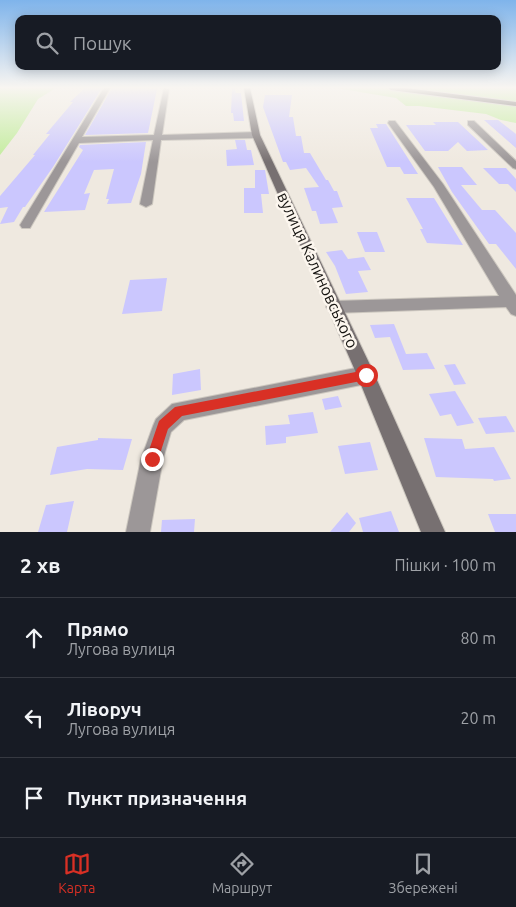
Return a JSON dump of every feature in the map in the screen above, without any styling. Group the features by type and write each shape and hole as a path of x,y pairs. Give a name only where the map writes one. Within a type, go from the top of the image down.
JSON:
{"main road":[{"name":"вулиця Калиновського","path":"252,113 256,135 366,375 433,532"}],"street":[{"path":"26,225 92,113"},
{"path":"146,204 162,113"},
{"path":"392,123 439,186 514,304"},
{"path":"471,123 516,166"},
{"path":"76,140 256,135"},
{"path":"334,307 514,304"},
{"path":"138,532 152,459 163,426 180,411 366,375"}],"green space":[{"path":"0,113 29,113 17,133 0,155"},
{"path":"476,113 516,113 516,123 501,120 486,114"}],"building":[{"path":"64,113 87,113 53,167 14,222 0,224 8,207 0,208 0,196 35,155 33,155 50,134 46,134"},
{"path":"98,113 152,113 148,133 85,135"},
{"path":"231,113 243,113 244,121 234,121 233,113"},
{"path":"265,113 290,113 289,117 293,117 296,136 301,136 304,153 310,153 326,180 328,180 334,191 337,191 343,207 332,208 338,223 320,224 316,211 312,211 304,188 319,187 306,168 290,170 286,162 283,162"},
{"path":"484,120 498,120 516,134 516,148"},
{"path":"433,122 458,122 488,150 467,151 458,142 448,151 425,151 406,125 436,125"},
{"path":"376,124 386,124 418,174 404,174 400,167 387,167 370,128 378,128"},
{"path":"235,140 245,140 247,150 251,150 254,165 227,166 226,150 237,149"},
{"path":"146,142 141,174 131,203 107,204 109,199 106,199 114,169 94,170 84,194 90,193 85,210 44,212 83,150 79,147 80,145"},
{"path":"438,167 462,167 477,185 461,185 482,210 495,210 516,233 516,269 496,244 489,244 452,192"},
{"path":"483,168 506,168 516,179 516,192 508,184 499,184"},
{"path":"255,170 265,170 269,194 261,194 263,213 244,213 244,188 255,188"},
{"path":"406,198 434,198 463,245 427,243 420,229 423,229"},
{"path":"357,232 377,232 385,252 365,252"},
{"path":"342,250 348,259 364,257 371,270 358,271 368,292 346,294 335,266 326,252"},
{"path":"167,278 162,311 122,314 130,280"},
{"path":"394,324 406,354 427,353 435,369 403,370 390,337 375,338 370,325"},
{"path":"455,364 466,384 454,385 444,365"},
{"path":"200,369 201,390 172,395 173,374"},
{"path":"455,391 474,423 457,426 451,414 440,416 429,394"},
{"path":"338,396 342,407 325,410 322,399"},
{"path":"313,412 318,433 286,437 286,443 266,445 265,426 290,424 288,415"},
{"path":"506,416 515,432 486,434 478,418"},
{"path":"98,438 132,439 123,470 87,469 50,475 57,447 98,440"},
{"path":"424,438 462,439 465,449 494,447 511,479 494,481 493,479 436,477"},
{"path":"370,442 378,470 345,474 338,446"},
{"path":"74,501 67,532 38,532 46,505"},
{"path":"391,511 399,532 363,532 359,518"},
{"path":"347,512 356,523 349,532 330,532"},
{"path":"488,514 516,514 516,532 495,532"},
{"path":"195,519 194,532 161,532 162,520"}],"route":[{"path":"152,459 163,426 180,411 366,375"}]}
